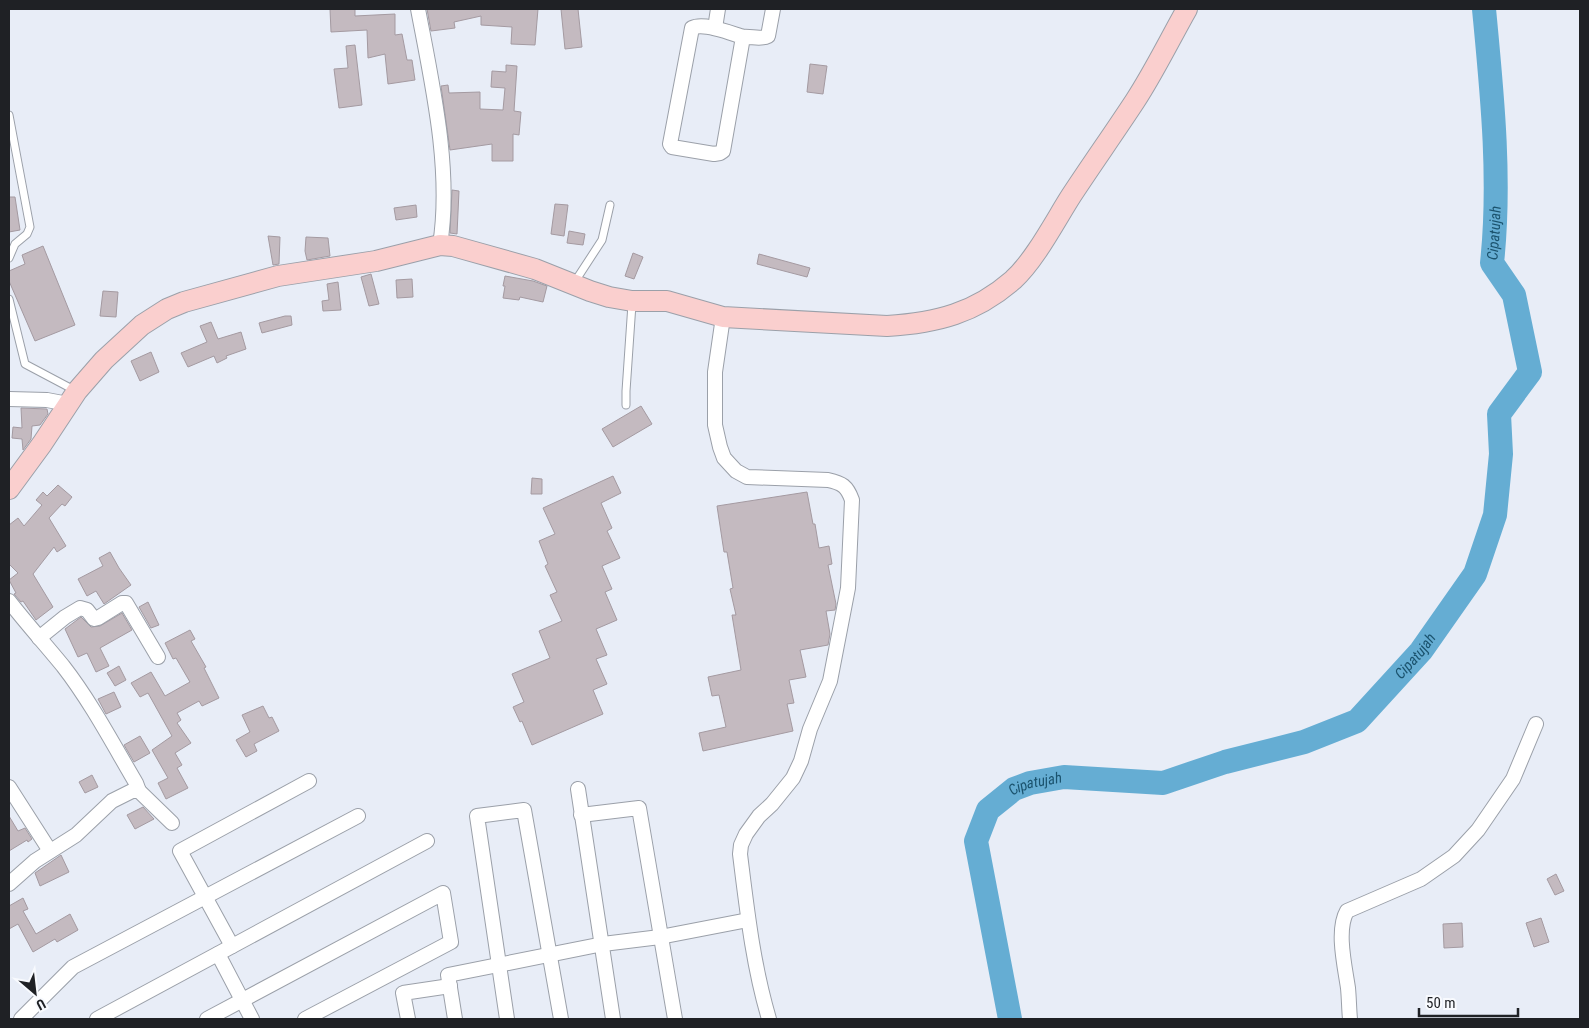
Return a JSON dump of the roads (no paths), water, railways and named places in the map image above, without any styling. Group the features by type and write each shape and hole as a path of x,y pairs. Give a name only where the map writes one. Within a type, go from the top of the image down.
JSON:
{"street":[{"path":"418,9 438,123 444,222 440,246"},
{"path":"715,28 718,9"},
{"path":"743,37 724,151 714,154 672,147 670,144 692,28 695,26 715,28 743,37 765,38 768,36 773,9"},
{"path":"9,489 73,398 104,360 142,325 167,309 184,302 278,276 376,261 440,246 453,246 535,269 590,291 608,296 632,301 667,301 723,316 887,326 935,321 952,316 985,300 1003,288 1025,268 1135,100 1187,9"},
{"path":"723,316 715,372 715,425 724,458 736,471 747,477 828,480 840,483 849,492 852,500 848,588 830,681 810,729 801,761 793,778 772,804 759,816 746,834 741,845 740,854 748,920 761,990 769,1019"},
{"path":"9,399 47,400 73,398"},
{"path":"9,601 63,667 101,723 139,791 172,823"},
{"path":"40,638 65,617 80,608 87,610 94,619 122,603 126,603 158,657"},
{"path":"1350,1019 1342,943 1344,916 1347,911 1420,879 1454,856 1478,830 1513,780 1536,724"},
{"path":"232,946 180,851 309,780"},
{"path":"9,787 50,851"},
{"path":"578,788 613,1019"},
{"path":"9,884 35,861 76,835 112,801 132,791 139,791"},
{"path":"581,815 639,808 675,1019"},
{"path":"507,1019 476,816 524,810 561,1019"},
{"path":"21,1019 73,967 358,816"},
{"path":"97,1019 427,840"},
{"path":"207,1019 443,893 451,942 305,1019"},
{"path":"455,1019 448,975 603,944 660,937 748,920"},
{"path":"218,954 252,1019"},
{"path":"408,1019 403,993 450,986"}],"lane":[{"path":"9,115 30,227 27,234 15,244 9,258"},
{"path":"574,284 602,240 610,205"},
{"path":"9,299 25,364 73,398"},
{"path":"626,404 632,301"}],"waterway":[{"name":"Cipatujah","path":"1010,1019 976,841 988,810 1014,789 1030,783 1064,777 1163,783 1225,762 1304,742 1357,721 1421,651 1475,574 1495,515 1501,454 1499,414 1530,372 1514,295 1492,263 1495,231 1496,168 1484,9"}]}
